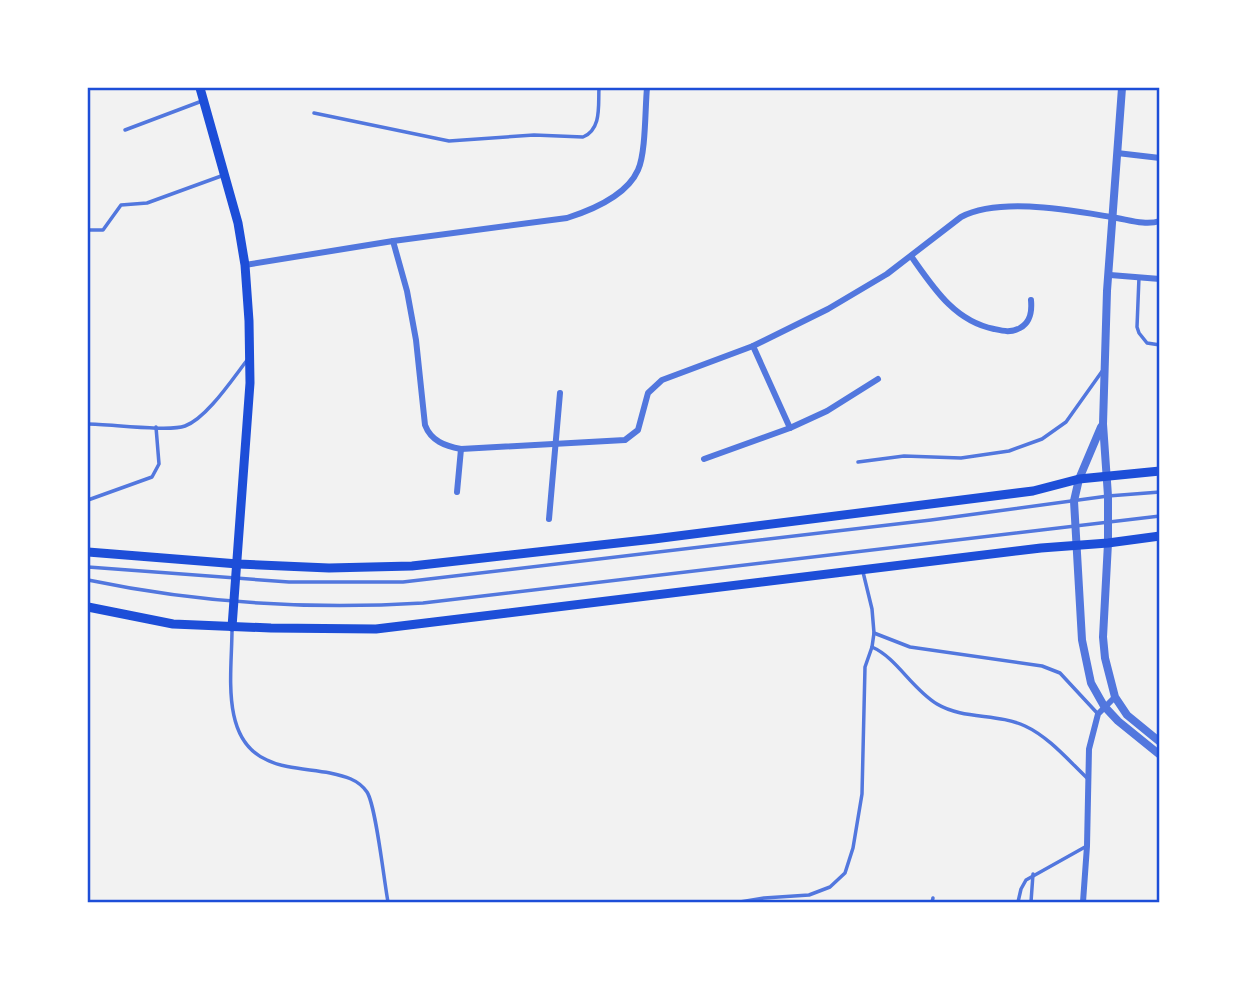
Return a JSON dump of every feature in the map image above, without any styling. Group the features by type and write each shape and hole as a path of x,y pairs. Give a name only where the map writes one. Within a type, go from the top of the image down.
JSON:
{"main road":[{"path":"200,88 226,174 245,265 250,355 232,627"},
{"path":"88,552 329,568 412,566 1033,491 1079,479 1160,471"},
{"path":"88,607 173,624 376,629 862,569 1160,536"}],"street":[{"path":"245,265 393,241 568,218 593,210 614,196 638,170 646,88"},
{"path":"1122,88 1107,291 1103,424 1108,543 1103,637 1105,659 1115,697 1127,715 1160,742"},
{"path":"1117,153 1160,158"},
{"path":"393,241 407,291 416,340 425,425 428,433 441,444 461,449 625,440 638,430 648,393 654,385 753,346 866,287 973,211 1014,206 1146,223 1160,221"},
{"path":"911,256 936,291 961,316 975,324 1008,332 1016,330 1029,320 1032,312 1031,300"},
{"path":"1110,275 1160,279"},
{"path":"753,346 790,428"},
{"path":"704,459 790,428 836,406 878,379"},
{"path":"549,519 560,393"},
{"path":"1103,424 1079,479 1074,500 1082,640 1091,683 1104,706 1160,755"},
{"path":"457,492 461,449"},
{"path":"1083,902 1089,749 1098,714 1115,697"}],"lane":[{"path":"314,113 449,141 534,135 583,136 588,135 596,126 599,88"},
{"path":"125,130 204,100"},
{"path":"88,230 103,230 121,205 147,203 226,174"},
{"path":"1139,277 1139,333 1147,343 1160,345"},
{"path":"88,424 178,428 192,422 212,402 250,355"},
{"path":"858,462 904,456 961,458 1009,451 1042,439 1066,422 1106,365"},
{"path":"88,500 152,477 159,464 156,427"},
{"path":"88,567 289,582 403,582 931,520 1074,500 1160,492"},
{"path":"88,580 181,597 235,601 335,607 423,603 1160,516"},
{"path":"740,902 809,895 830,887 845,873 862,794 863,680 874,633 874,621 862,569"},
{"path":"232,627 232,693 235,723 243,742 251,752 270,762 348,777 360,785 371,801 388,902"},
{"path":"874,633 910,648 1042,666 1060,673 1098,714"},
{"path":"872,648 885,654 914,687 936,703 972,716 1025,726 1087,778"},
{"path":"1018,902 1021,889 1033,874 1087,846"},
{"path":"1031,902 1033,874"}]}
